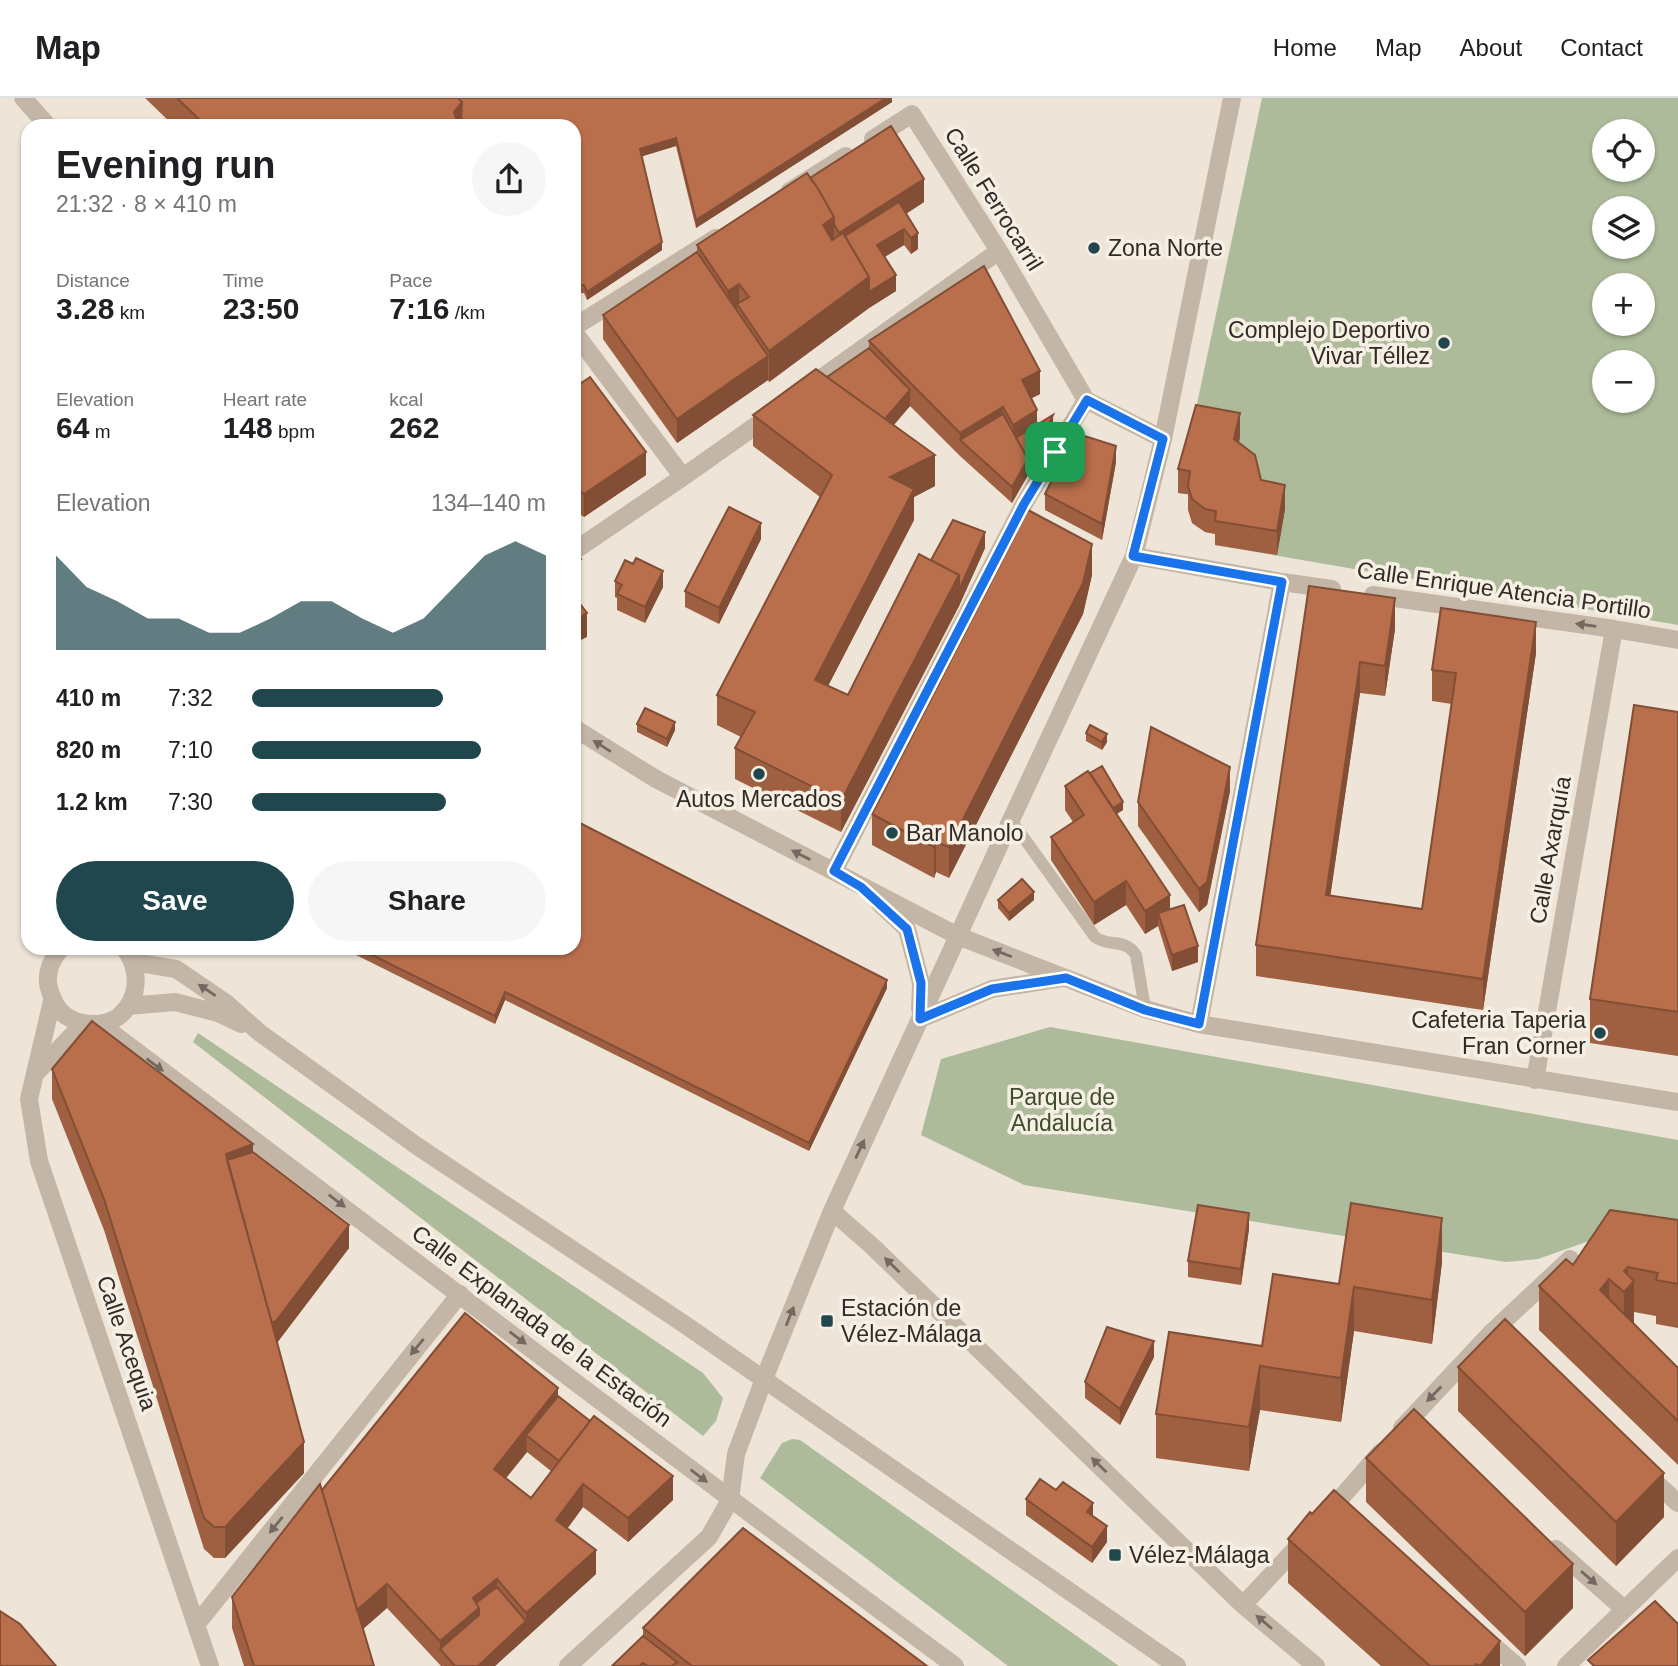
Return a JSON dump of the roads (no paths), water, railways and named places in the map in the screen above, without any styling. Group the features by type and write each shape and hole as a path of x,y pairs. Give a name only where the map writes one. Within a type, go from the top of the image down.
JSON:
{"street":[{"path":"23,98 41,119"},
{"path":"568,1666 709,1537 730,1500 736,1454 832,1212 1133,556 1163,439 1232,98"},
{"name":"Calle Ferrocarril","path":"772,202 912,114 999,251 1087,400"},
{"path":"581,325 725,232"},
{"path":"581,546 683,477 999,251"},
{"path":"581,339 683,477"},
{"path":"834,871 1024,504 1087,400 1163,439"},
{"name":"Calle Enrique Atencia Portillo","path":"1133,556 1282,582 1678,640"},
{"path":"1199,1024 1282,582"},
{"name":"Calle Axarquía","path":"1535,1080 1614,629"},
{"path":"581,732 656,779 958,936 1145,1010 1199,1024 1678,1102"},
{"path":"861,887 907,929 921,983 920,1019"},
{"name":"Calle Acequia","path":"55,955 47,980 52,1001 29,1099 39,1161 209,1666"},
{"path":"36,1074 92,1024 117,1018 128,1006 135,990 137,976 129,955"},
{"path":"129,955 176,969 226,1003 260,1033 417,1146 661,1308 1177,1666"},
{"path":"920,1019 992,989 1066,978"},
{"name":"Calle Explanada de la Estación","path":"52,1001 66,1016 92,1024 460,1294 730,1500 955,1666"},
{"path":"128,1006 175,1002 218,1013 260,1033"},
{"path":"832,1212 892,1265 1243,1605 1316,1666"},
{"path":"1243,1605 1339,1512 1414,1424 1570,1259"},
{"path":"196,1625 460,1294"},
{"path":"1639,1467 1678,1503"},
{"path":"1542,1537 1625,1609"},
{"path":"1566,1666 1625,1609 1648,1595 1678,1558"},
{"path":"1466,1622 1517,1666"}],"lane":[{"path":"1011,820 1095,937 1104,942 1125,944 1136,955 1145,1010"}],"place":[{"name":"Zona Norte","path":"1094,248"},
{"name":"Complejo Deportivo Vivar Téllez","path":"1444,343"},
{"name":"Autos Mercados","path":"759,774"},
{"name":"Bar Manolo","path":"892,833"},
{"name":"Cafeteria Taperia Fran Corner","path":"1600,1033"},
{"name":"Estación de Vélez-Málaga","path":"827,1321"},
{"name":"Vélez-Málaga","path":"1115,1555"}],"park label":[{"name":"Parque de Andalucía","path":"1062,1110"}]}
